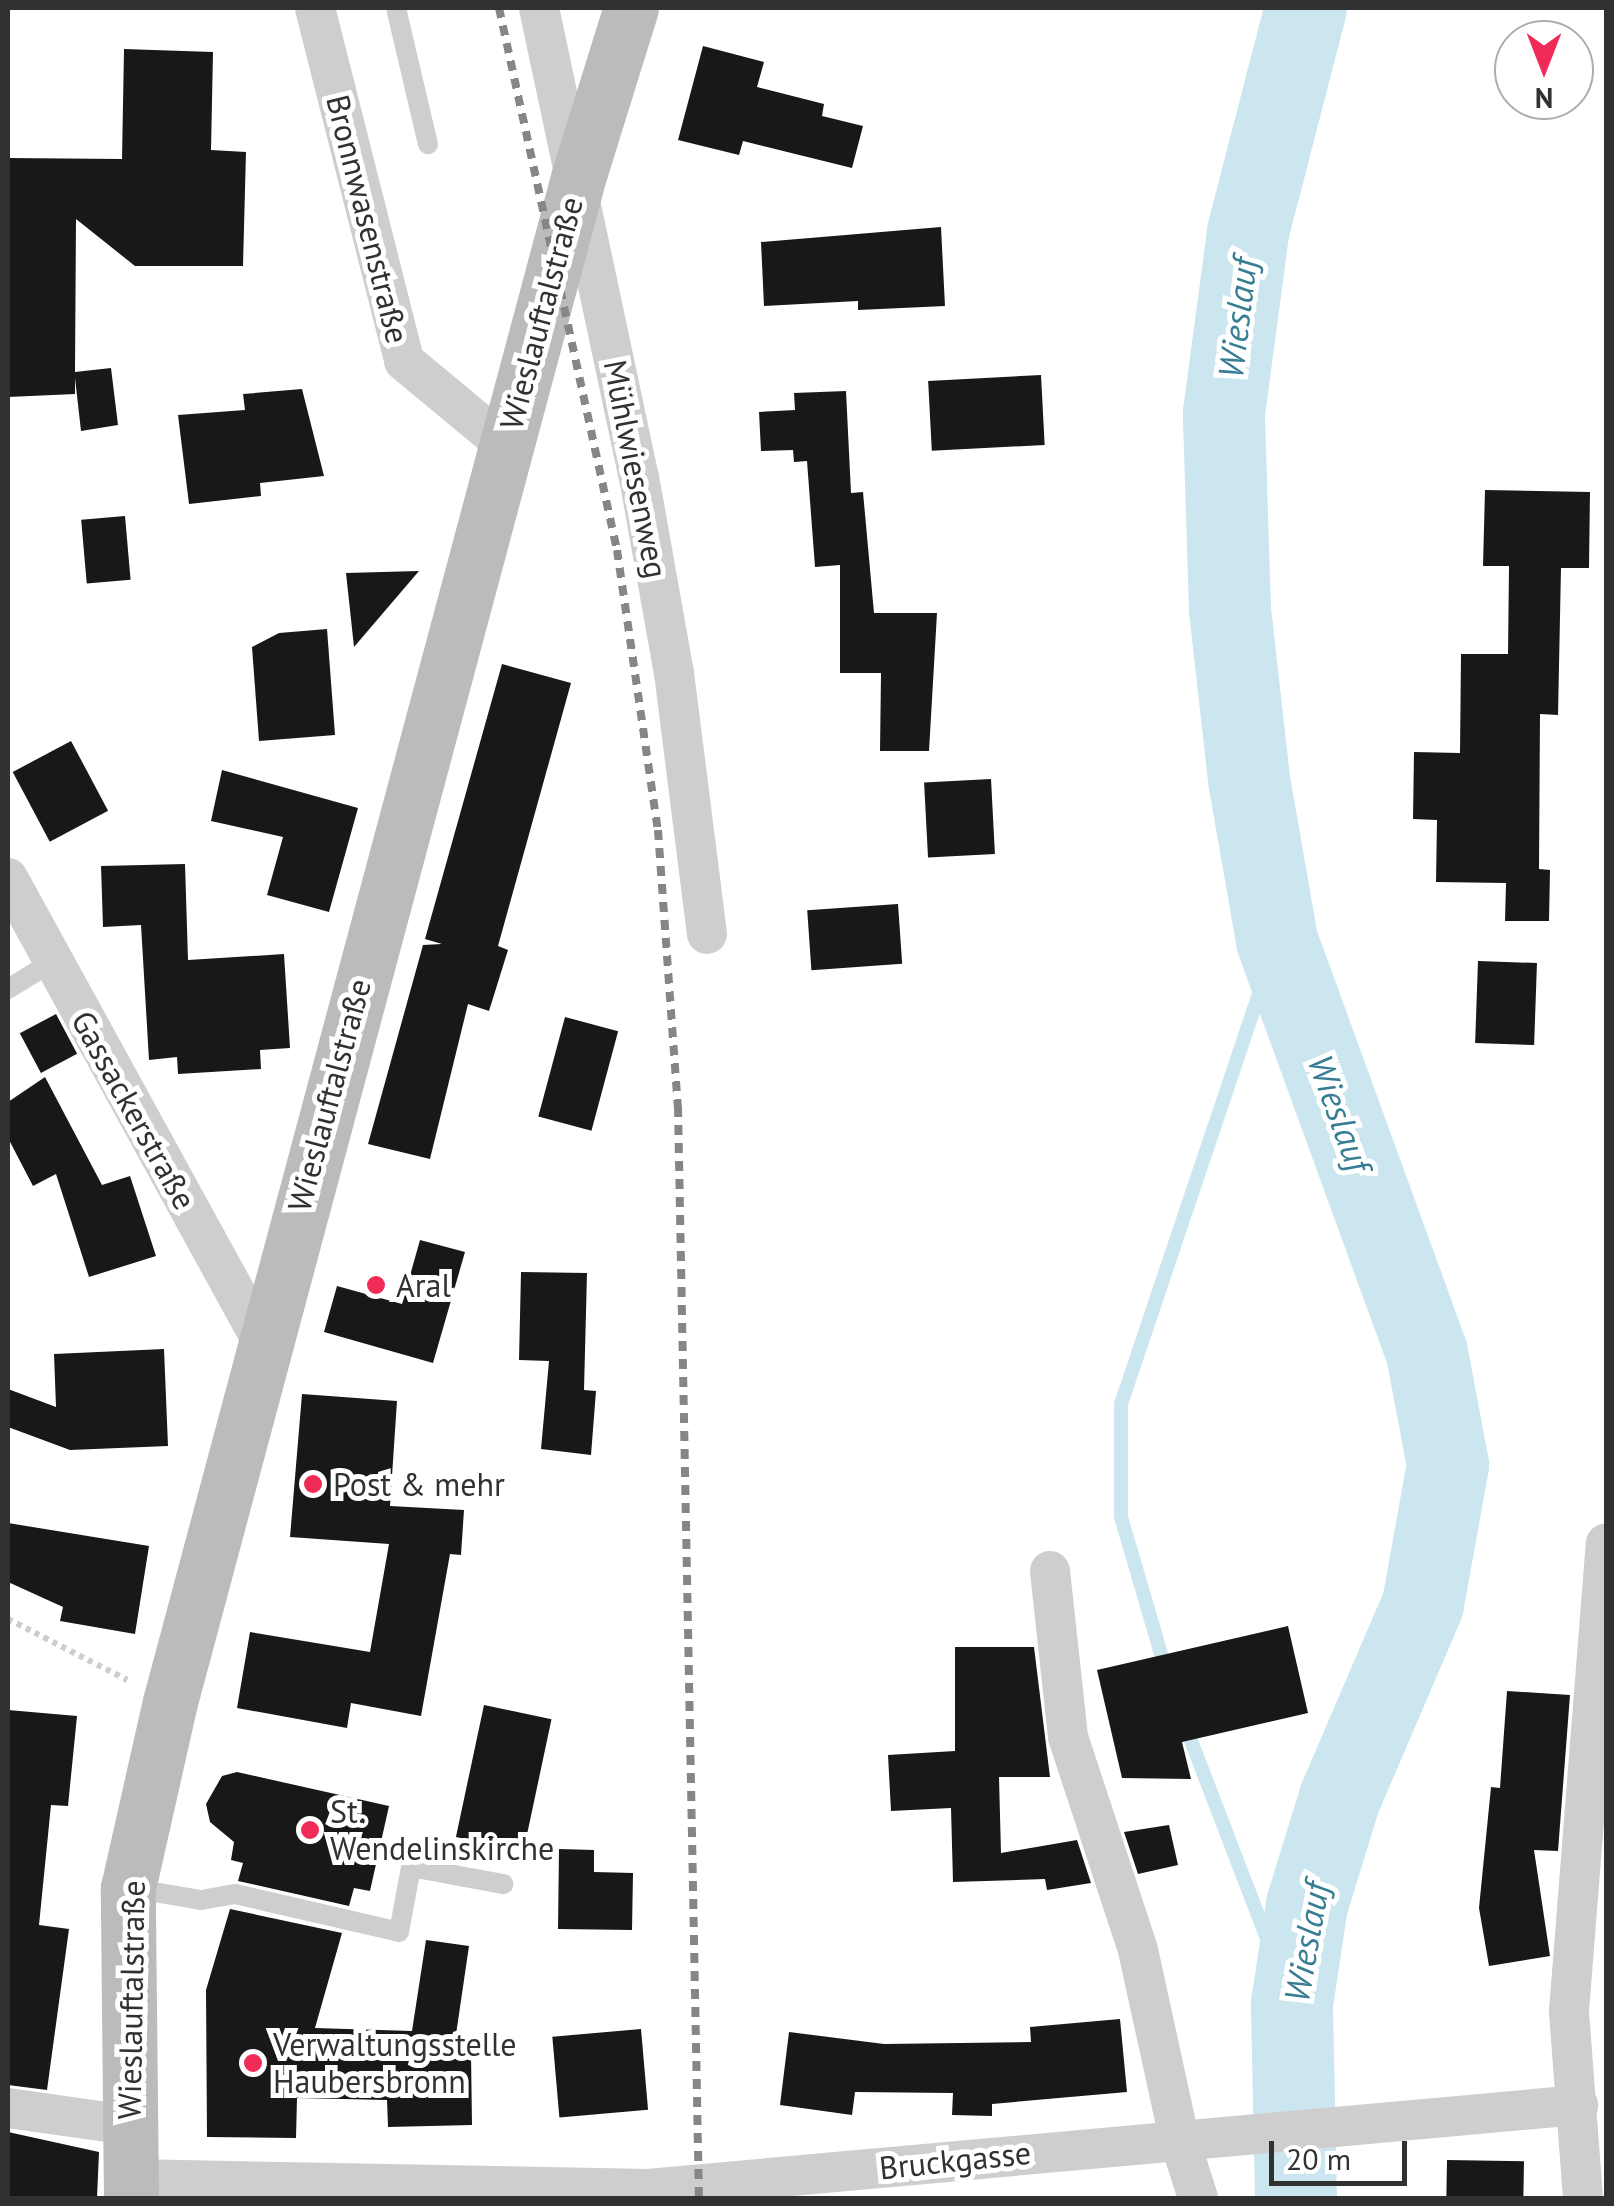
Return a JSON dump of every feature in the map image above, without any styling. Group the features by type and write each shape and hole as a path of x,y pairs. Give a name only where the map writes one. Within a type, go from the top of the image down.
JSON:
{"street":[{"name":"Bronnwasenstraße","path":"314,8 404,360 505,444"},
{"name":"Mühlwiesenweg","path":"540,8 578,178 674,674 707,934"},
{"name":"Wieslauftalstraße","path":"131,2189 128,1888 170,1702 262,1341 505,444 578,178 631,8"},
{"name":"Gassackerstraße","path":"8,878 262,1341"},
{"path":"1584,2198 1595,2160 1578,2105 1588,2008 1606,1544"},
{"path":"1050,1572 1068,1737 1197,2137 1198,2198"},
{"name":"Bruckgasse","path":"131,2189 648,2194 1197,2137 1578,2105"},
{"path":"8,2108 128,2124"}],"lane":[{"path":"396,8 428,144"},
{"path":"8,989 52,962"},
{"path":"128,1888 201,1900 234,1894 399,1932 411,1868 503,1884"}],"path":[{"path":"8,1619 170,1702"}],"building":[{"path":"703,46 764,62 757,87 824,104 822,116 863,126 852,168 743,141 739,155 678,140"},
{"path":"124,49 213,52 211,150 246,152 243,266 135,266 76,219 75,372 111,368 118,425 81,431 75,378 75,394 8,397 8,158 122,159"},
{"path":"941,227 945,306 858,310 858,301 764,306 761,242"},
{"path":"1041,375 1045,445 932,451 928,381"},
{"path":"302,389 324,476 260,483 261,496 189,504 178,415 245,410 243,394"},
{"path":"846,391 851,493 863,492 874,613 937,613 929,751 880,751 881,673 840,673 840,565 815,567 807,461 794,462 793,450 761,451 759,412 795,410 794,393"},
{"path":"1485,490 1590,492 1589,568 1561,568 1558,715 1540,714 1539,869 1550,870 1549,921 1505,921 1506,883 1436,882 1437,820 1413,819 1414,752 1460,753 1461,654 1508,654 1509,566 1483,566"},
{"path":"125,516 131,580 87,584 81,520"},
{"path":"419,571 354,647 346,573"},
{"path":"327,629 335,735 259,741 252,647 279,633"},
{"path":"502,664 571,683 498,946 508,950 489,1011 468,1004 430,1159 368,1144 423,945 442,944 425,939"},
{"path":"71,741 108,811 50,842 13,772"},
{"path":"222,770 358,808 329,912 267,895 283,837 211,821"},
{"path":"991,779 995,854 928,857 924,783"},
{"path":"185,864 188,960 284,954 290,1048 260,1050 261,1069 178,1074 177,1057 149,1060 141,925 103,927 101,866"},
{"path":"898,904 902,964 811,970 807,910"},
{"path":"1478,961 1537,963 1534,1045 1475,1043"},
{"path":"56,1014 77,1054 41,1073 20,1033"},
{"path":"565,1017 618,1031 591,1131 538,1116"},
{"path":"45,1077 102,1185 130,1176 156,1256 89,1277 56,1174 33,1186 8,1138 8,1102"},
{"path":"420,1240 465,1252 433,1363 324,1332 337,1286 402,1304"},
{"path":"521,1272 587,1273 584,1390 596,1391 591,1455 541,1449 549,1361 519,1360"},
{"path":"164,1349 168,1446 70,1450 8,1427 8,1389 56,1407 54,1354"},
{"path":"302,1394 397,1401 390,1506 464,1510 461,1555 450,1554 421,1716 351,1703 347,1728 237,1708 250,1632 370,1652 389,1544 290,1537"},
{"path":"8,1523 149,1546 135,1634 60,1621 63,1607 8,1582"},
{"path":"1288,1626 1308,1713 1182,1742 1191,1779 1122,1778 1097,1670"},
{"path":"955,1647 1034,1647 1050,1777 999,1777 1001,1853 1077,1840 1091,1883 1047,1890 1045,1879 953,1882 951,1808 891,1811 888,1755 955,1751"},
{"path":"1507,1691 1570,1695 1558,1851 1534,1850 1550,1956 1489,1966 1479,1908 1491,1787 1500,1788"},
{"path":"484,1705 551,1719 523,1851 456,1837"},
{"path":"8,1710 77,1716 68,1806 51,1805 39,1925 69,1929 47,2090 8,2085"},
{"name":"St. Wendelinskirche","path":"237,1772 389,1806 370,1891 354,1888 349,1906 238,1881 243,1863 231,1860 234,1842 210,1822 206,1804 222,1776"},
{"path":"1169,1825 1178,1865 1138,1874 1124,1832"},
{"path":"559,1849 594,1850 594,1872 633,1873 632,1930 558,1929"},
{"path":"230,1909 342,1933 315,2028 412,2031 426,1940 469,1946 453,2055 471,2054 472,2125 388,2127 387,2100 297,2098 296,2138 207,2137 206,1990"},
{"path":"1120,2019 1127,2092 992,2104 992,2116 952,2115 953,2093 855,2092 852,2115 780,2105 789,2032 884,2044 1031,2042 1030,2027"},
{"path":"641,2029 648,2110 559,2117 552,2037"},
{"path":"8,2132 99,2152 97,2198 8,2198"},
{"path":"1447,2160 1524,2161 1523,2198 1446,2198"}],"waterway":[{"name":"Wieslauf","path":"1296,2198 1292,2004 1307,1905 1340,1798 1423,1604 1448,1465 1427,1353 1277,940 1249,779 1230,609 1224,413 1248,232 1306,8"},
{"path":"1166,1671 1121,1517 1121,1404 1277,940"},
{"path":"1185,1725 1292,2004"}],"railway":[{"path":"499,8 617,550 658,830 678,1107 699,2198"}],"place":[{"name":"Aral","path":"376,1285"},
{"name":"Post & mehr","path":"313,1484"},
{"name":"St. Wendelinskirche","path":"310,1830"},
{"name":"Verwaltungsstelle Haubersbronn","path":"253,2063"}]}
